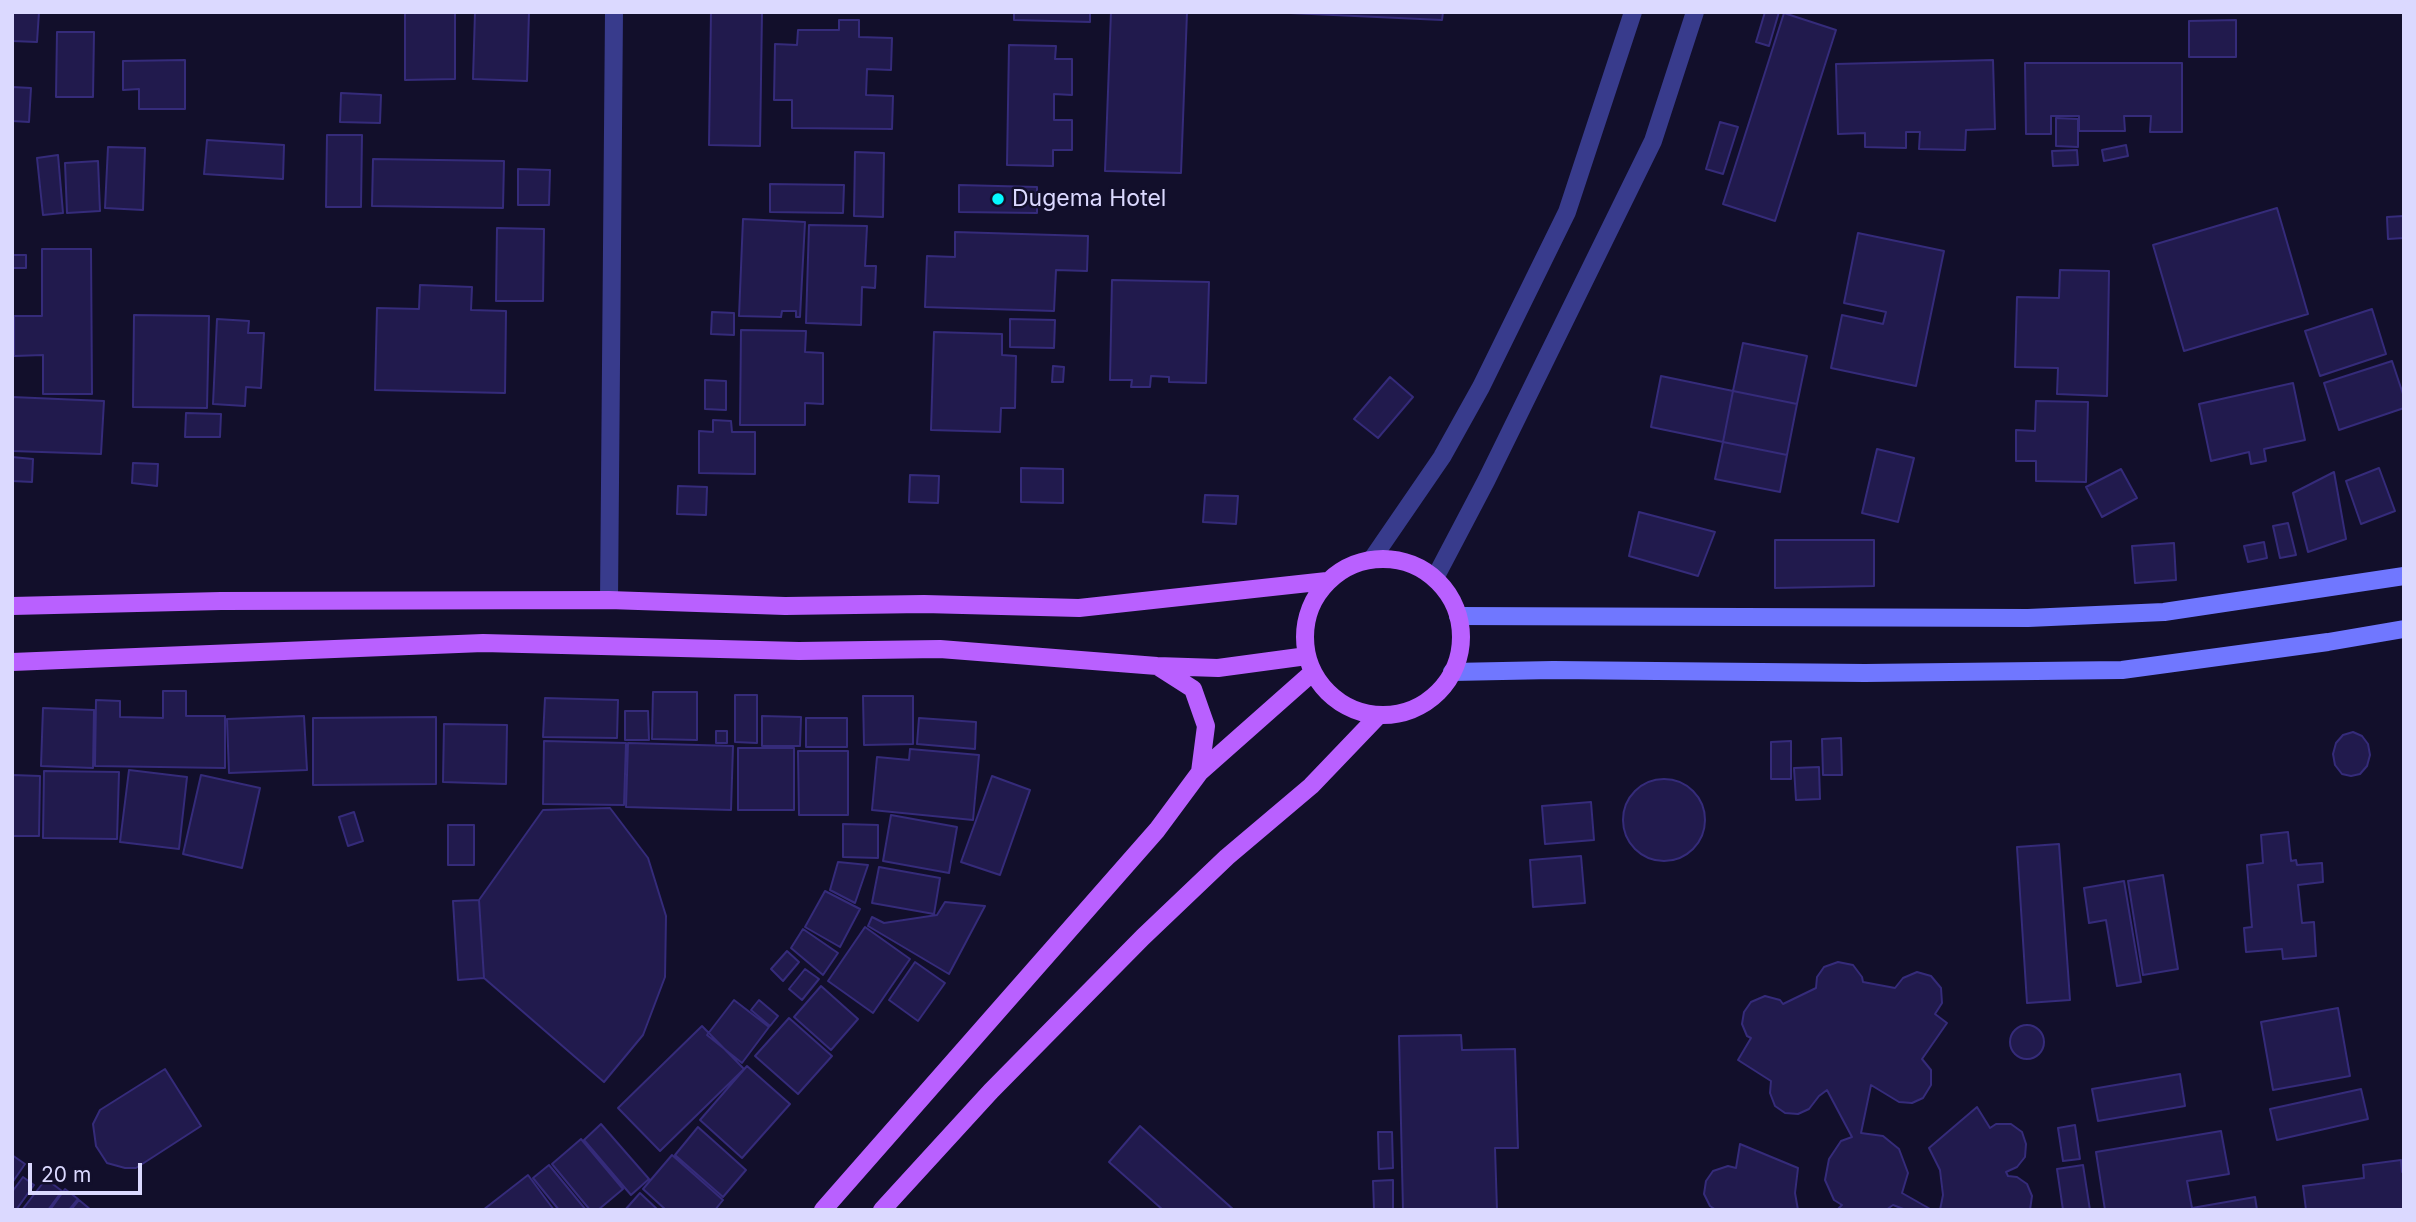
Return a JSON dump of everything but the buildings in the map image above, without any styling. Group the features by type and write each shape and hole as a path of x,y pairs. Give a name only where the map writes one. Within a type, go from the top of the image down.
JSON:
{"main road":[{"path":"1372,559 1395,559 1416,565 1435,578 1449,595 1458,616 1461,635 1460,654 1443,687 1430,700 1396,714 1379,715 1352,709 1329,695 1310,664 1305,629 1311,603 1327,581 1348,566 1372,559"},
{"path":"1458,616 2042,617 2164,612 2404,576"},
{"path":"12,606 235,601 609,600 785,606 924,604 1079,608 1327,581"},
{"path":"1452,672 1592,670 1865,673 2122,670 2404,629"},
{"path":"12,662 483,643 799,651 940,649 1157,666 1218,668 1310,664"},
{"path":"822,1210 1157,830 1200,772 1310,664"},
{"path":"1157,666 1193,689 1206,726 1200,772"},
{"path":"882,1210 991,1091 1143,937 1227,856 1311,786 1379,715"}],"street":[{"path":"609,600 614,12"},
{"path":"1372,559 1442,457 1481,387 1567,212 1633,12"},
{"path":"1435,578 1486,481 1653,141 1695,12"}],"place":[{"name":"Dugema Hotel","path":"998,199"}]}
